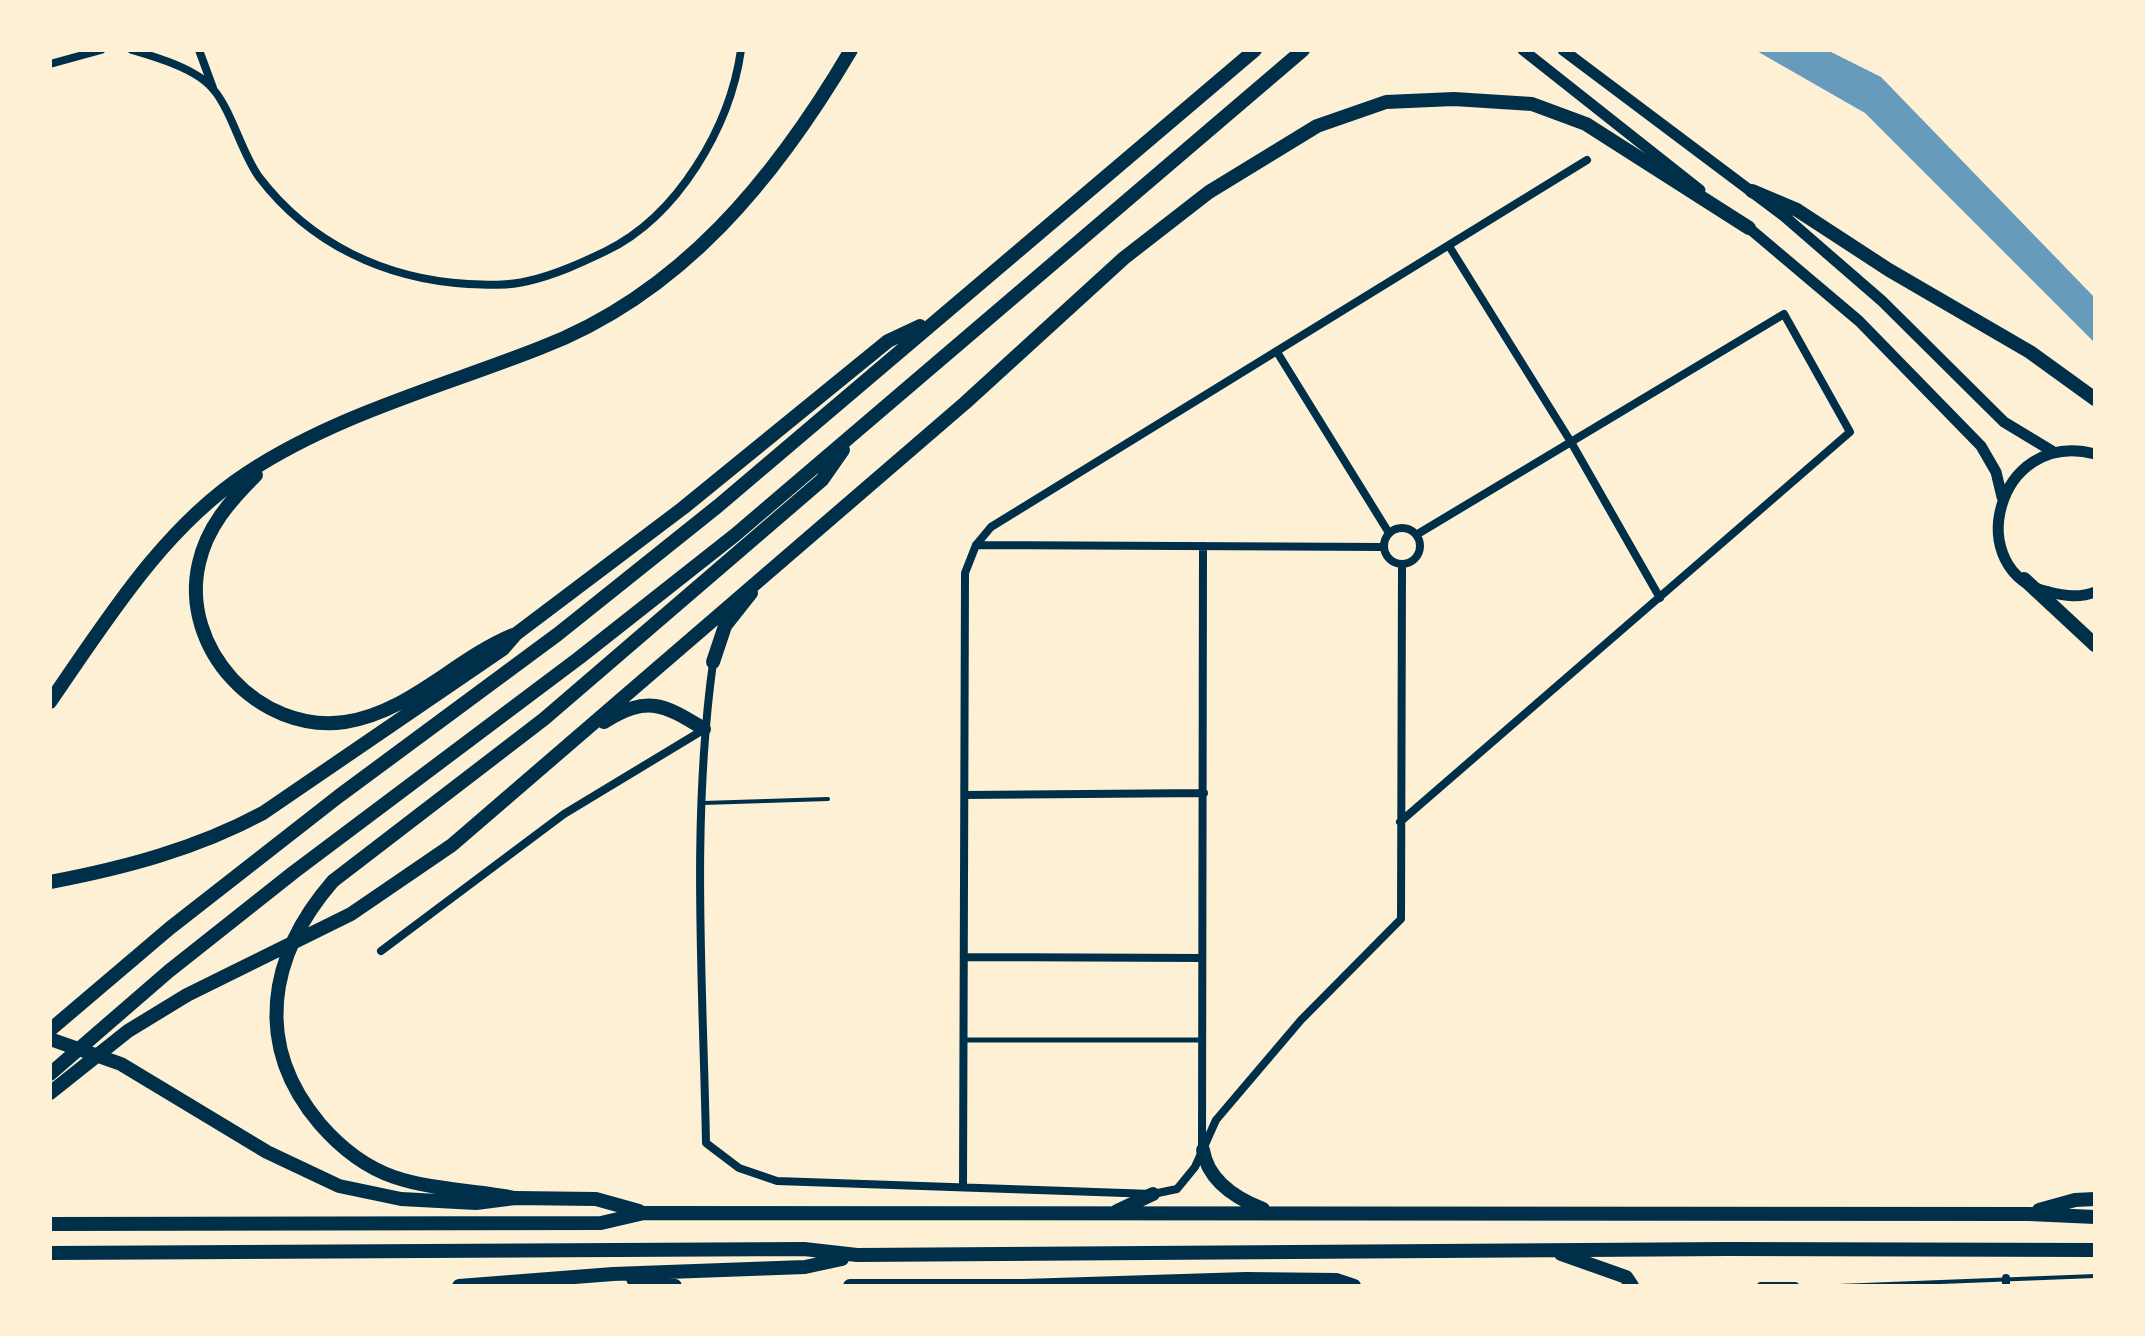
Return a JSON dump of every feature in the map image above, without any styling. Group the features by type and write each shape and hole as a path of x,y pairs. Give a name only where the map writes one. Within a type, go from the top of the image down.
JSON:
{"highway":[{"path":"50,702 124,596 167,544 234,483 361,414 579,332 653,288 741,207 795,137 851,50"},
{"path":"50,1030 170,928 339,796 558,634 718,506 1256,50"},
{"path":"50,1074 280,882 735,535 1304,50"},
{"path":"50,1093 128,1031 172,1004 351,914 452,845 965,403 1124,258 1208,192 1317,126 1386,102 1454,99 1532,104 1586,124 1748,228"},
{"path":"1752,191 1797,210 1889,270 2030,352 2095,399"},
{"path":"50,882 156,858 240,825 503,649 516,634 683,508 888,341 939,316"},
{"path":"644,1213 596,1200 515,1198 430,1186 394,1177 360,1161 329,1134 304,1104 280,1054 276,995 282,969 301,925 333,882 544,719 822,480 856,432"},
{"path":"270,461 225,507 210,533 198,564 196,602 202,633 218,663 239,687 265,706 310,721 348,722 403,703 496,642 516,634"},
{"path":"713,662 725,626 778,561"},
{"path":"2024,580 2095,645"},
{"path":"573,740 628,707 651,704 670,709 704,729"},
{"path":"50,1040 121,1064 266,1152 338,1186 401,1199 476,1203 515,1198"},
{"path":"1202,1150 1205,1166 1220,1184 1243,1201 1272,1213"},
{"path":"1112,1214 1153,1194"},
{"path":"2029,1214 2075,1200 2095,1199"},
{"path":"50,1224 600,1223 644,1213 2029,1214 2095,1218"},
{"path":"50,1253 804,1250 857,1255 2095,1250"},
{"path":"1546,1250 1626,1277 1632,1286"},
{"path":"458,1286 612,1274 805,1267 857,1255"},
{"path":"612,1274 675,1286"},
{"path":"850,1286 1023,1286 1246,1279 1336,1280 1354,1286"}],"main road":[{"path":"1524,50 1859,321 1982,446 1996,472 2002,497"},
{"path":"1564,50 1752,191 1882,301 2004,422 2052,451"},
{"path":"2092,596 2065,596 2040,590 2024,580 2006,557 1998,524 2002,497 2014,476 2037,458 2052,451 2078,449 2095,454"}],"street":[{"path":"50,64 101,50"},
{"path":"132,50 174,64 213,88"},
{"path":"200,50 213,88 257,174 301,222 344,251 382,269 431,282 492,285 527,282 572,267 642,228 693,170 721,120 741,50"},
{"path":"963,1186 964,573 976,545 991,527 1587,160"},
{"path":"1448,246 1571,442 1660,598"},
{"path":"1400,822 1850,432 1784,314 1416,536"},
{"path":"1277,352 1389,533"},
{"path":"1406,528 1416,536 1420,546 1417,557 1402,564 1392,562 1384,547 1389,533 1406,528"},
{"path":"976,545 1384,547"},
{"path":"1202,1150 1204,546"},
{"path":"713,662 700,803 706,1143 739,1168 777,1181 1153,1194 1178,1189 1195,1167 1216,1120 1301,1020 1401,919 1402,564"},
{"path":"382,951 564,814 704,729"},
{"path":"965,795 1204,794"},
{"path":"966,957 1202,958"},
{"path":"965,1040 1202,1040"},
{"path":"1762,1286 1795,1286"}],"lane":[{"path":"700,803 828,799"},
{"path":"1838,1286 2095,1276"}],"water":[{"path":"1755,50 1827,50 1881,77 2095,298 2095,343 1865,113"}]}
